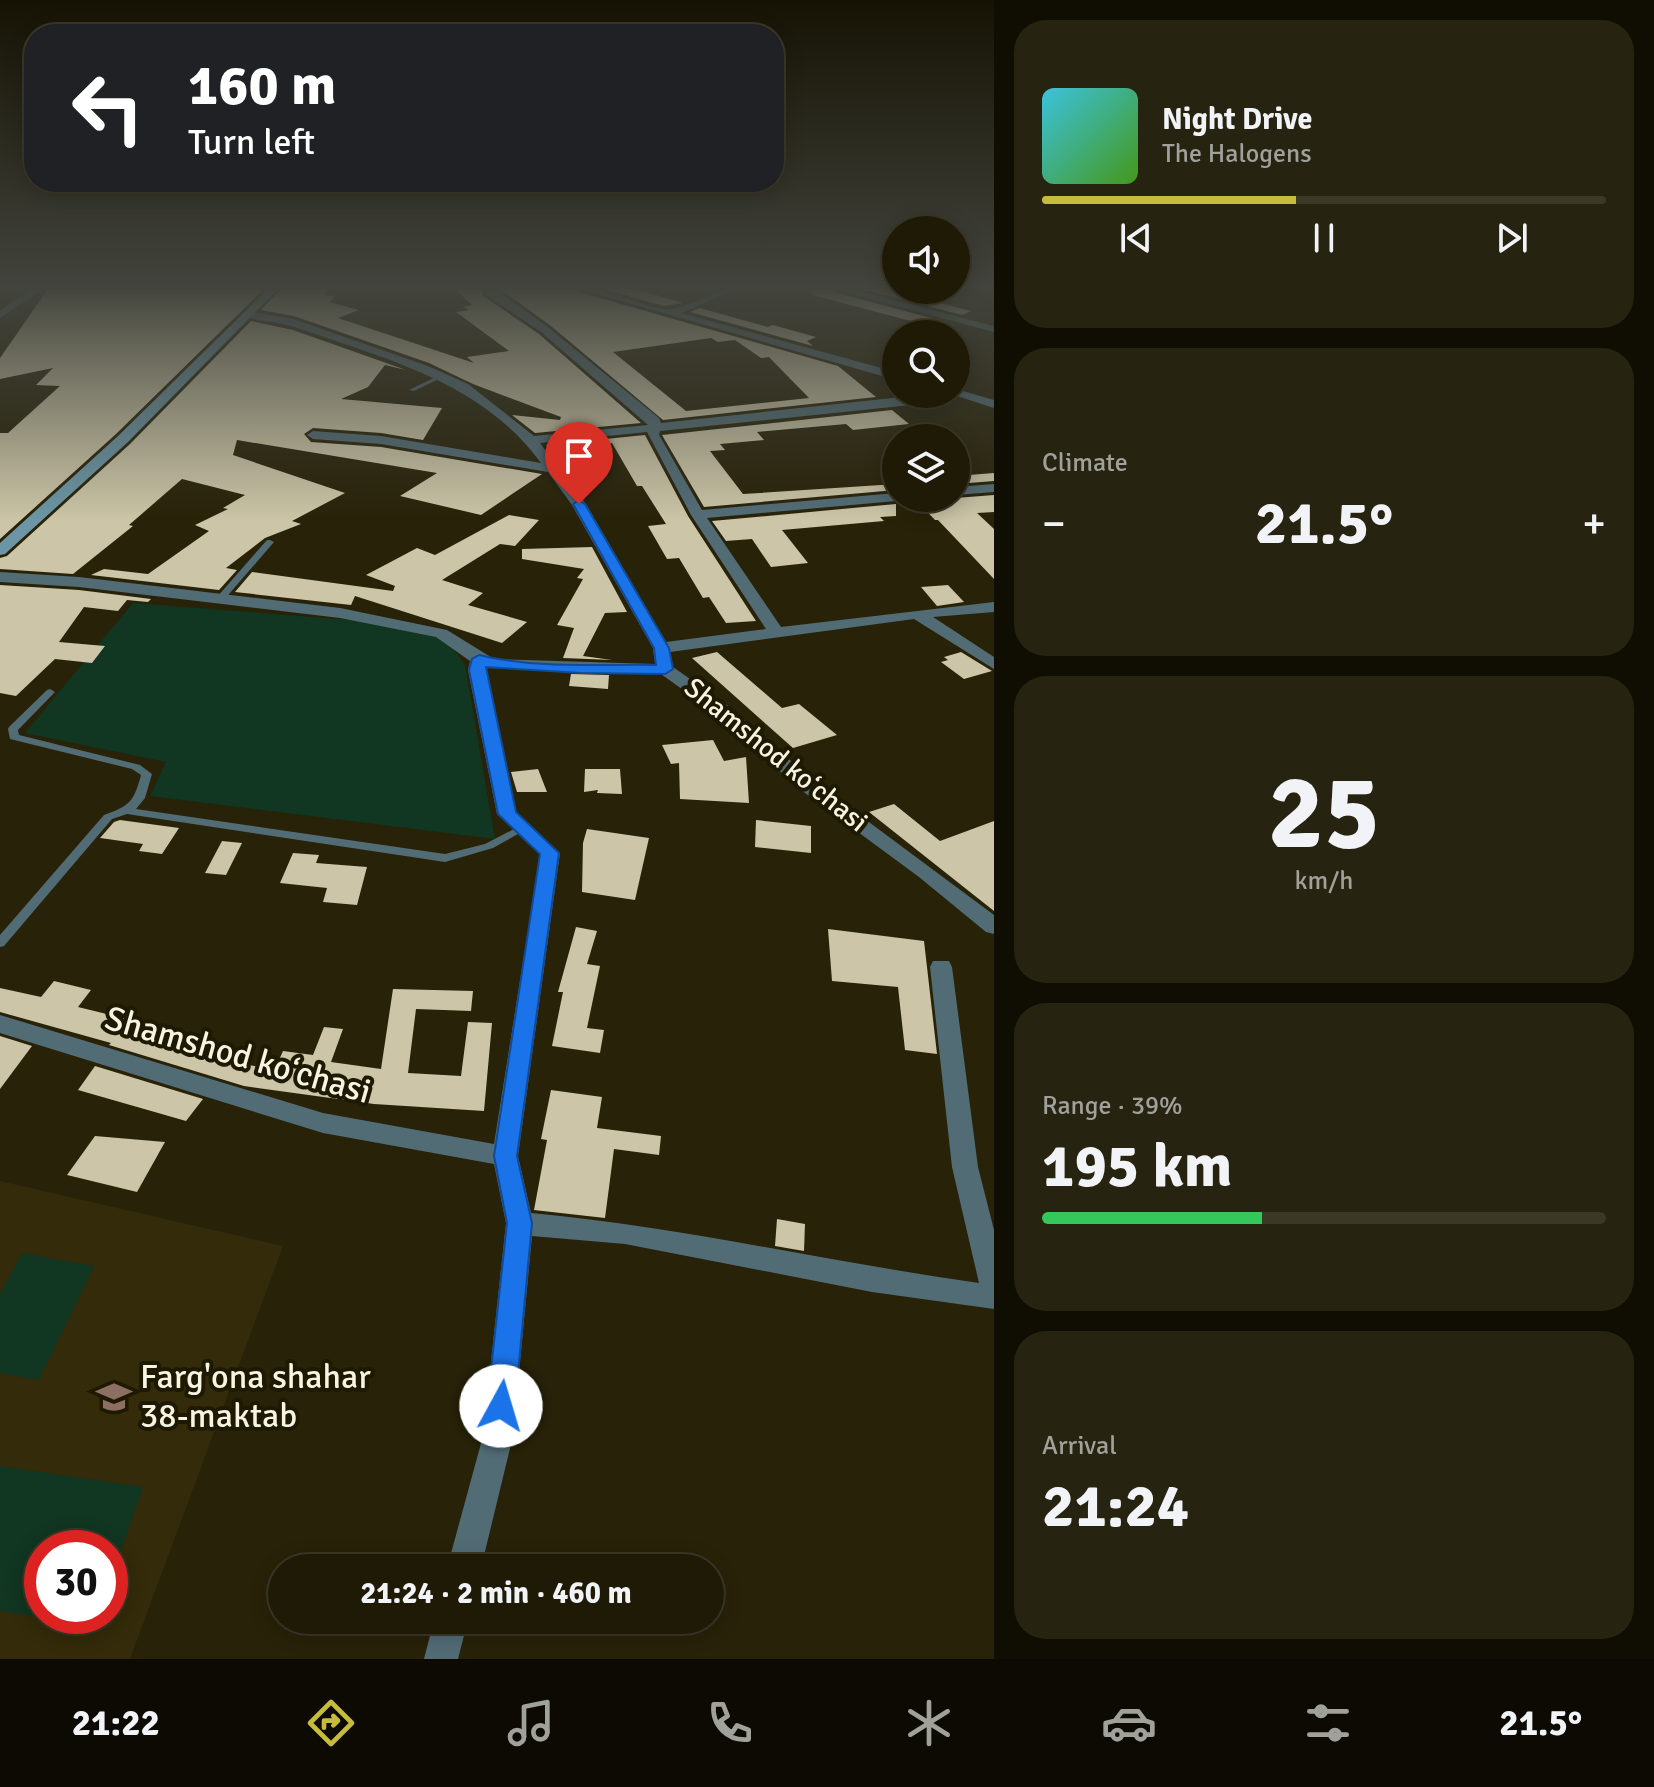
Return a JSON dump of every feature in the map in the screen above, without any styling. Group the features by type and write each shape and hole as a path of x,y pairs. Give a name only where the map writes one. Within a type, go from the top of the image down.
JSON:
{"main road":[{"path":"0,551 123,439 195,366"}],"street":[{"path":"415,366 442,376 474,394 531,440 579,504 661,648"},
{"path":"589,366 655,421 653,435 698,515 777,634"},
{"path":"863,366 882,372"},
{"path":"970,397 994,404"},
{"path":"531,440 882,405"},
{"path":"313,435 381,440 549,468"},
{"path":"970,490 994,488"},
{"path":"698,515 882,498"},
{"path":"0,577 79,582 340,613 441,633 479,659 492,664 581,669 665,669"},
{"name":"Shamshod koʻchasi","path":"994,607 917,614 661,648 665,669 716,705 809,787 964,900 994,927"},
{"path":"917,614 994,664"},
{"path":"468,1554 498,1436 520,1223 505,1156 550,853 507,814 477,670 479,659"},
{"path":"941,967 965,1167 994,1286"},
{"name":"Shamshod koʻchasi","path":"0,1024 323,1123 505,1156"},
{"path":"520,1223 625,1233 872,1280 994,1297"},
{"path":"441,1659 447,1634"}],"lane":[{"path":"412,390 442,376"},
{"path":"220,599 270,542"},
{"path":"0,943 108,817 128,811 139,803 147,774 136,767 14,737 13,729 50,692"},
{"path":"128,811 445,858 489,846 522,829"}],"shaded area":[{"name":"Farg'ona shahar 38-maktab","path":"0,1181 283,1246 130,1659 0,1659"}],"green space":[{"path":"133,603 351,620 433,635 450,644 465,665 495,839 150,796 166,762 25,733"},
{"path":"22,1253 94,1266 39,1380 0,1373 0,1294"},
{"path":"0,1466 143,1487 128,1530 24,1530 24,1615 0,1611"}],"building":[{"path":"0,366 185,366 0,539 0,433 8,433 60,386 36,385 53,368 0,379"},
{"path":"206,366 384,366 368,387 341,399 442,408 423,440 381,433 313,428 304,434 311,442 381,447 542,474 481,515 400,496 437,473 237,440 233,455 345,493 292,521 301,524 265,538 226,568 237,570 219,590 91,575 104,569 148,574 209,531 195,525 228,509 223,508 245,495 182,479 129,525 133,526 73,574 0,569 0,558 7,556 130,444"},
{"path":"436,366 576,366 641,423 535,433 512,415 560,420 561,417 473,384"},
{"path":"599,366 631,366 686,411 809,398 778,366 839,366 876,397 663,420"},
{"path":"892,410 909,424 882,424 882,427 853,430 846,424 757,432 764,440 720,444 725,450 710,451 743,494 882,485 882,491 704,507 662,435"},
{"path":"645,435 688,516 756,621 726,623 709,597 703,598 679,558 667,559 648,526 666,524 642,486 637,486 612,443 556,446 562,455 568,456 558,462 546,445"},
{"path":"994,473 994,481 970,483 970,475"},
{"path":"994,495 994,512 977,513 994,529 994,579 927,512 970,512 970,497"},
{"path":"882,505 882,512 896,512 896,516 880,517 884,521 782,530 808,563 771,567 752,539 726,541 712,521"},
{"path":"509,515 539,520 515,546 500,544 442,580 483,593 468,605 527,622 502,643 355,596 351,605 235,592 252,572 393,591 395,586 366,575 417,548 435,555"},
{"path":"592,547 627,612 605,613 583,656 612,660 563,658 574,628 557,625 583,579 577,578 584,569 522,559 522,549"},
{"path":"0,585 151,599 148,602 127,600 118,611 84,607 59,642 105,646 92,663 55,659 16,696 0,693"},
{"path":"948,585 964,602 937,606 921,587"},
{"path":"717,652 782,708 799,704 837,735 793,748 692,658"},
{"path":"961,652 992,671 964,679 941,662 948,660 944,657"},
{"path":"571,674 609,675 608,689 569,686"},
{"path":"713,740 724,761 746,757 749,803 680,799 679,763 671,764 662,745"},
{"path":"538,769 547,792 517,792 511,772"},
{"path":"585,769 620,769 622,794 597,793 598,790 584,792"},
{"path":"894,804 940,841 994,821 994,911 869,812"},
{"path":"120,820 179,828 162,854 139,851 143,844 100,838 114,822"},
{"path":"756,820 811,826 811,853 755,847"},
{"path":"587,829 649,838 635,900 582,892 583,843"},
{"path":"222,841 242,843 226,875 205,873"},
{"path":"293,853 319,855 316,863 367,867 357,905 323,902 327,888 280,883"},
{"path":"576,927 597,931 587,964 600,966 587,1028 604,1030 600,1053 552,1046 563,992 558,992"},
{"path":"828,929 924,941 937,1054 905,1050 898,987 832,981"},
{"path":"54,981 91,990 78,1007 213,1040 201,1058 275,1069 283,1051 313,1055 324,1027 343,1029 331,1062 381,1069 393,989 473,991 471,1011 416,1009 408,1073 461,1076 468,1022 492,1023 484,1111 374,1104 244,1086 109,1045 111,1043 0,1012 0,988 41,997"},
{"path":"0,1036 32,1046 0,1089"},
{"path":"95,1066 203,1099 186,1121 78,1090"},
{"path":"551,1090 602,1097 597,1128 661,1136 659,1155 614,1149 605,1218 534,1210 547,1140 541,1139"},
{"path":"95,1136 165,1142 137,1192 67,1175"},
{"path":"777,1219 805,1224 804,1251 775,1246"}],"place":[{"name":"Farg'ona shahar 38-maktab","path":"114,1397"}],"route":[{"path":"501,1406 520,1223 505,1156 550,853 507,814 477,670 479,659 492,664 581,669 665,669 661,648 579,504"}]}
